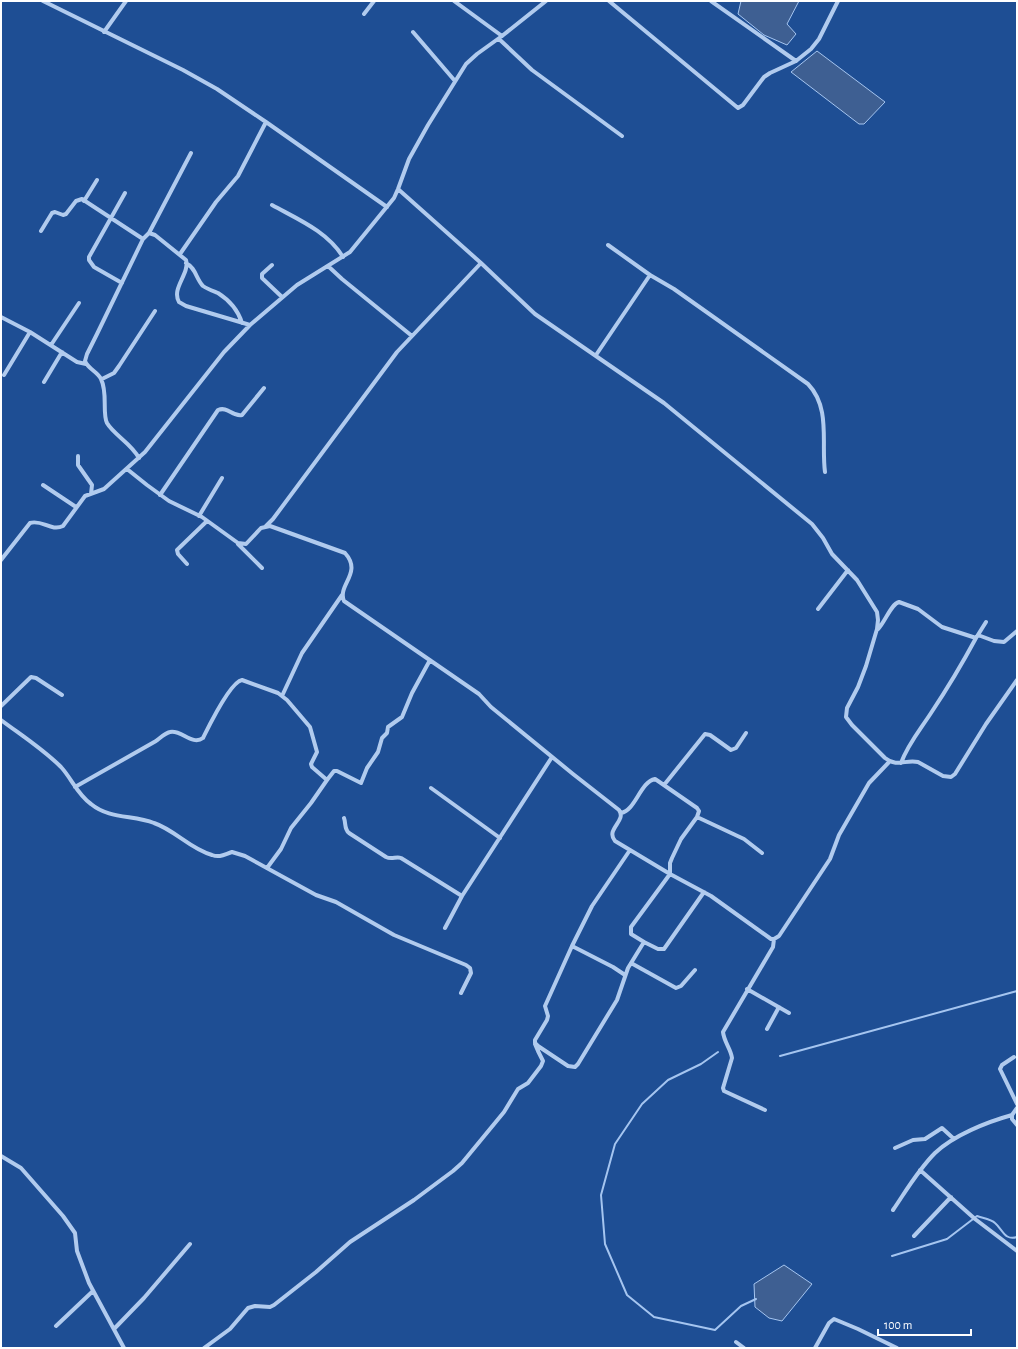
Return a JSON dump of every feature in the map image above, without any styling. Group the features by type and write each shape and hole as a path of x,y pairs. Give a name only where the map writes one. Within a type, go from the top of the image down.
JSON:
{"street":[{"path":"43,1 198,78 266,122 387,207"},
{"path":"104,32 126,1"},
{"path":"364,14 374,1"},
{"path":"454,1 500,37 532,70 622,136"},
{"path":"1,560 30,523 37,522 53,528 60,528 63,526 85,496 104,489 139,458 162,432 224,352 250,325 297,285 350,252 394,198 409,159 428,125 466,64 546,1"},
{"path":"609,1 738,108 743,105 760,81 767,75 796,61 811,49 819,39 838,1"},
{"path":"711,1 796,61"},
{"path":"413,32 455,81"},
{"path":"180,254 216,202 238,176 266,122"},
{"path":"86,364 84,361 86,354 143,239 149,233 191,154"},
{"path":"84,201 98,180"},
{"path":"398,189 481,263 535,314 664,403 812,524 823,538 832,554 857,580 877,612 877,629 862,677 847,708 846,717 852,725 890,762 918,762 943,776 951,777 955,774 986,724 1017,680"},
{"path":"122,283 94,267 89,260 89,257 125,193"},
{"path":"41,231 52,213 55,212 66,214 78,199 84,201 143,239"},
{"path":"272,205 320,232 337,248 343,257"},
{"path":"149,233 155,235 186,260 187,266 178,289 179,302 186,306 250,325"},
{"path":"608,245 674,289 813,389 818,398 824,420 823,459 825,472"},
{"path":"186,263 192,267 202,285 221,296 232,306 240,316 242,322"},
{"path":"238,543 246,544 249,542 258,530 266,526 273,519 397,352 481,263"},
{"path":"272,265 262,274 262,278 282,297"},
{"path":"328,266 412,336"},
{"path":"596,355 650,274"},
{"path":"51,346 79,303"},
{"path":"102,379 114,373 155,311"},
{"path":"1,317 30,332 77,362 86,364 99,375 102,379 106,399 106,421 132,447 139,458"},
{"path":"4,375 30,332"},
{"path":"44,382 62,352"},
{"path":"160,495 218,410 221,408 226,409 235,415 242,416 264,388"},
{"path":"78,456 78,465 92,485 90,494"},
{"path":"127,468 160,495 199,516 238,543 262,568"},
{"path":"199,516 222,478"},
{"path":"43,485 76,507"},
{"path":"187,564 178,554 177,550 207,521"},
{"path":"266,526 270,526 345,553 349,557 352,568 343,594 302,653 282,696"},
{"path":"818,609 848,570"},
{"path":"343,594 344,601 347,604 479,694 491,707 621,813"},
{"path":"877,629 884,622 893,605 896,602 899,602 918,609 942,627 977,637 999,642 1008,639 1017,631"},
{"path":"901,763 910,743 945,692 986,622"},
{"path":"267,868 281,849 291,828 334,771 337,770 361,783 367,768 378,752 382,738 387,733 388,727 402,717 412,693 430,660"},
{"path":"1,706 31,677 36,678 62,695"},
{"path":"75,786 156,741 168,732 175,732 196,740 200,740 203,738 224,700 239,681 247,681 282,696 296,710 310,726 317,752 311,764 312,767 327,780"},
{"path":"1,720 54,760 75,786 80,795 91,804 105,812 156,823 202,852 220,857 232,852 236,853 316,895 336,902 386,931 470,968 471,973 461,993"},
{"path":"664,785 684,758 705,734 710,735 731,750 736,748 746,732"},
{"path":"445,928 462,896 552,757"},
{"path":"765,1110 724,1091 732,1058 723,1037 723,1032 772,947 774,939 779,936 830,859 839,835 869,783 890,762"},
{"path":"704,892 664,949 658,949 631,934 631,928 670,874 669,868 672,858 699,811 697,808 658,781 652,780 627,810 621,813 612,833 612,837 615,841 670,874 704,892 767,936 774,939"},
{"path":"431,788 500,838"},
{"path":"697,816 744,839 762,853"},
{"path":"344,818 348,833 389,859 401,858 462,896"},
{"path":"204,1348 230,1329 248,1308 274,1305 316,1272 350,1242 375,1227 435,1186 462,1163 508,1106 518,1089 528,1083 542,1064 543,1061 535,1043 537,1036 547,1020 548,1016 545,1006 592,906 630,850"},
{"path":"535,1043 568,1066 575,1066 578,1064 617,1000 623,987 625,975 644,942"},
{"path":"572,946 613,967 625,975"},
{"path":"631,963 676,988 681,986 695,970"},
{"path":"747,989 789,1013"},
{"path":"767,1029 779,1007"},
{"path":"1014,1057 1002,1065 1000,1069 1017,1104"},
{"path":"893,1210 920,1170 936,1153 954,1139 990,1122 1012,1115 1017,1108"},
{"path":"1012,1115 1012,1119 1017,1125"},
{"path":"894,1148 913,1140 925,1139 942,1128 954,1139"},
{"path":"1,1156 21,1168 70,1225 76,1236 77,1251 94,1291 124,1348"},
{"path":"920,1170 974,1218 1017,1251"},
{"path":"914,1236 951,1197"},
{"path":"114,1329 144,1298 190,1244"},
{"path":"56,1326 94,1291"},
{"path":"815,1348 829,1323 834,1319 897,1348"},
{"path":"736,1342 744,1348"}],"water":[{"path":"741,1 799,1 787,24 796,34 787,45 764,35 738,14"},
{"path":"817,51 885,102 864,124 859,124 791,72"},
{"path":"784,1265 812,1284 782,1321 769,1318 755,1307 754,1284"}],"waterway":[{"path":"780,1056 1017,991"},
{"path":"718,1052 701,1064 668,1080 642,1104 615,1144 601,1195 605,1244 627,1295 654,1317 715,1330 741,1306 756,1299"},
{"path":"892,1256 947,1239 977,1216 993,1222 1007,1236 1013,1238 1017,1237"}]}
